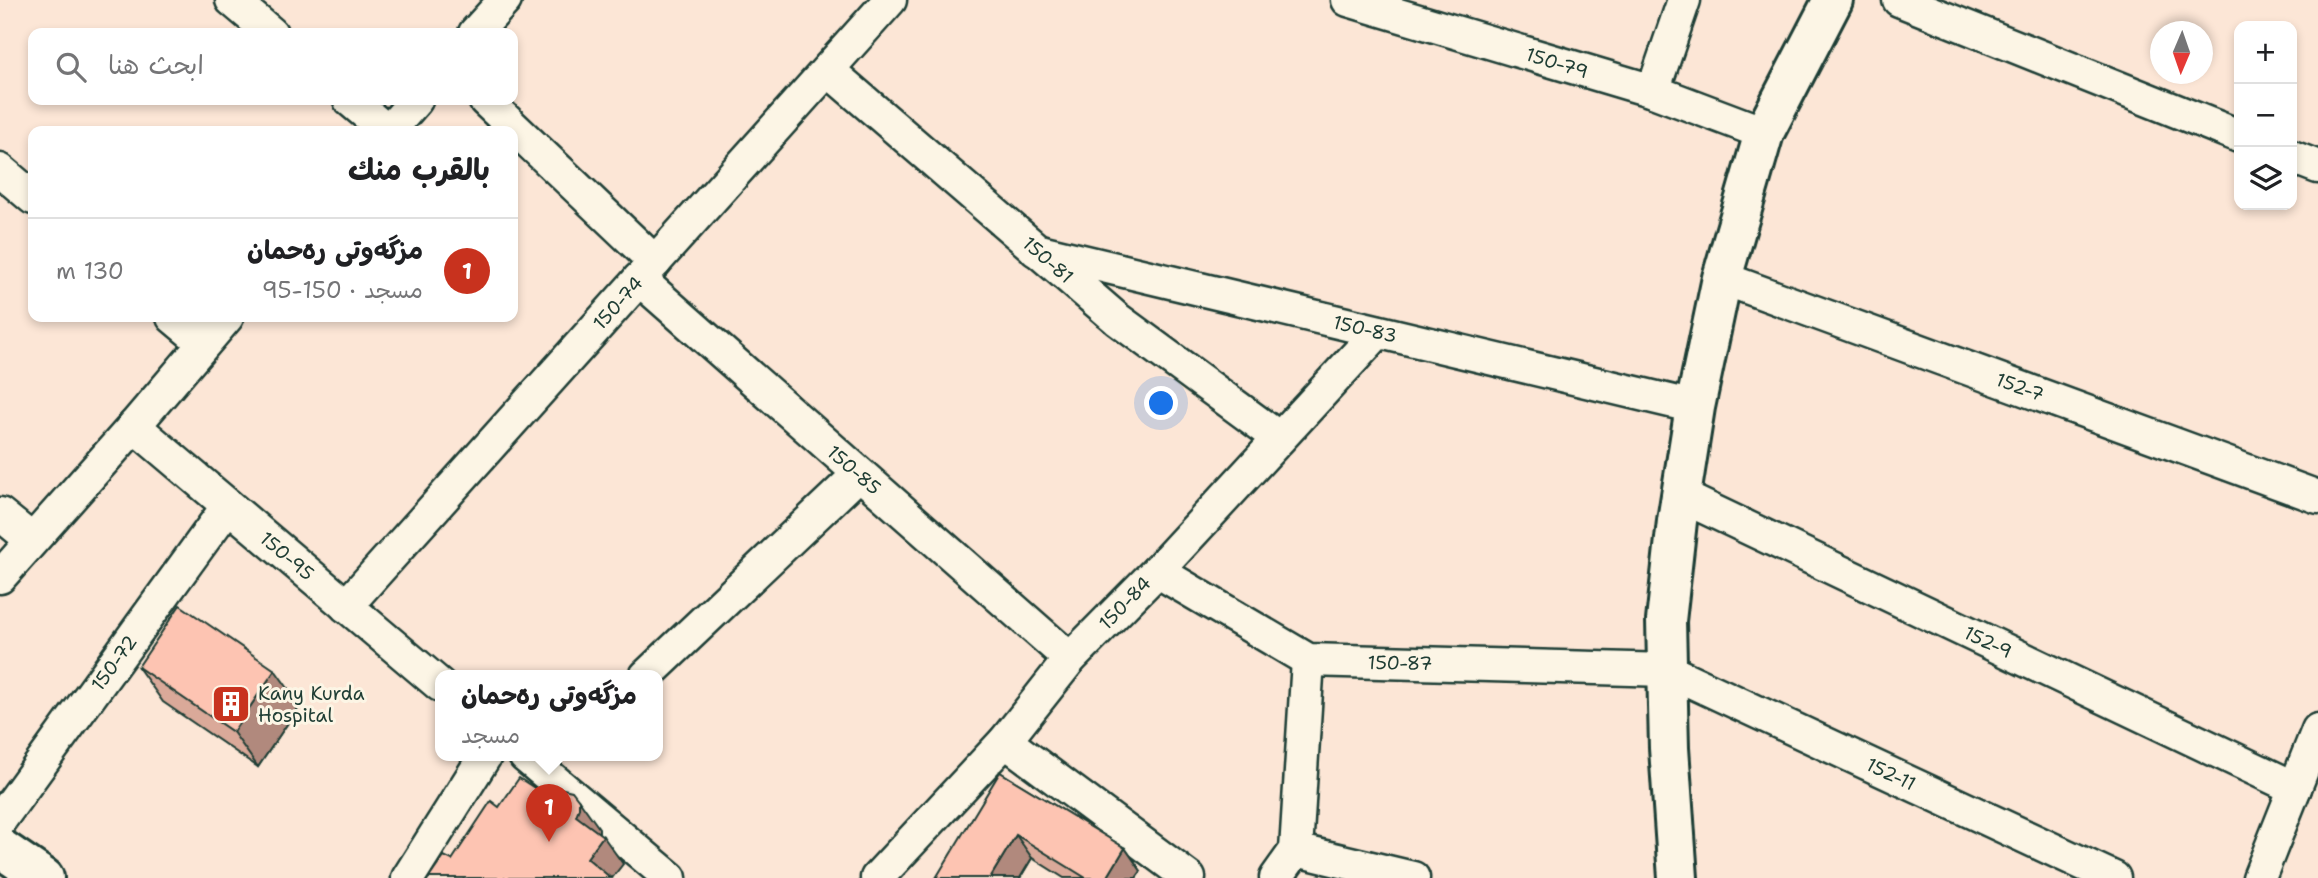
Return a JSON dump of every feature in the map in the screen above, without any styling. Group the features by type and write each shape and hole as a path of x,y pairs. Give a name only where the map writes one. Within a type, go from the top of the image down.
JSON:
{"street":[{"path":"232,0 265,28"},
{"path":"480,28 505,0"},
{"name":"150-74","path":"346,606 890,0"},
{"name":"150-79","path":"1348,0 1653,91 1764,133"},
{"path":"1653,91 1684,0"},
{"path":"1678,878 1669,748 1667,621 1681,496 1695,407 1722,278 1764,133 1833,0"},
{"path":"1899,0 2234,134"},
{"name":"150-81","path":"828,69 1117,319 1279,438"},
{"path":"355,105 382,126"},
{"path":"393,126 411,105"},
{"name":"150-85","path":"490,105 510,126"},
{"name":"150-85","path":"518,135 647,270 859,474 1070,659"},
{"path":"2297,159 2318,167"},
{"path":"0,170 28,194"},
{"name":"150-83","path":"1036,250 1695,407"},
{"name":"152-7","path":"1722,278 2318,497"},
{"path":"179,322 204,343"},
{"path":"0,577 223,322"},
{"name":"150-84","path":"877,878 1004,741 1070,659 1157,570 1378,332"},
{"name":"150-95","path":"134,426 435,681"},
{"path":"652,670 859,474"},
{"name":"152-9","path":"1681,496 2295,788"},
{"name":"150-72","path":"0,820 228,506"},
{"path":"0,514 32,540"},
{"name":"150-87","path":"1157,570 1308,660 1667,670"},
{"path":"1276,878 1296,850 1308,660"},
{"name":"152-11","path":"1667,670 2114,878"},
{"path":"2259,878 2318,730"},
{"path":"1004,741 1189,878"},
{"path":"408,878 482,761"},
{"path":"543,762 670,878"},
{"path":"1296,850 1413,878"}],"building":[{"path":"180,605 275,670 233,732 138,667"},
{"path":"1000,772 1125,848 1107,878 1086,878 1016,835 990,878 936,878"},
{"path":"519,778 547,796 559,788 572,791 579,800 576,816 603,836 587,858 611,878 429,878 444,856 452,860 491,801 499,807"}],"place":[{"name":"Kany Kurda Hospital","path":"231,704"},
{"name":"مزگەوتی رەحمان","path":"549,842"}]}
